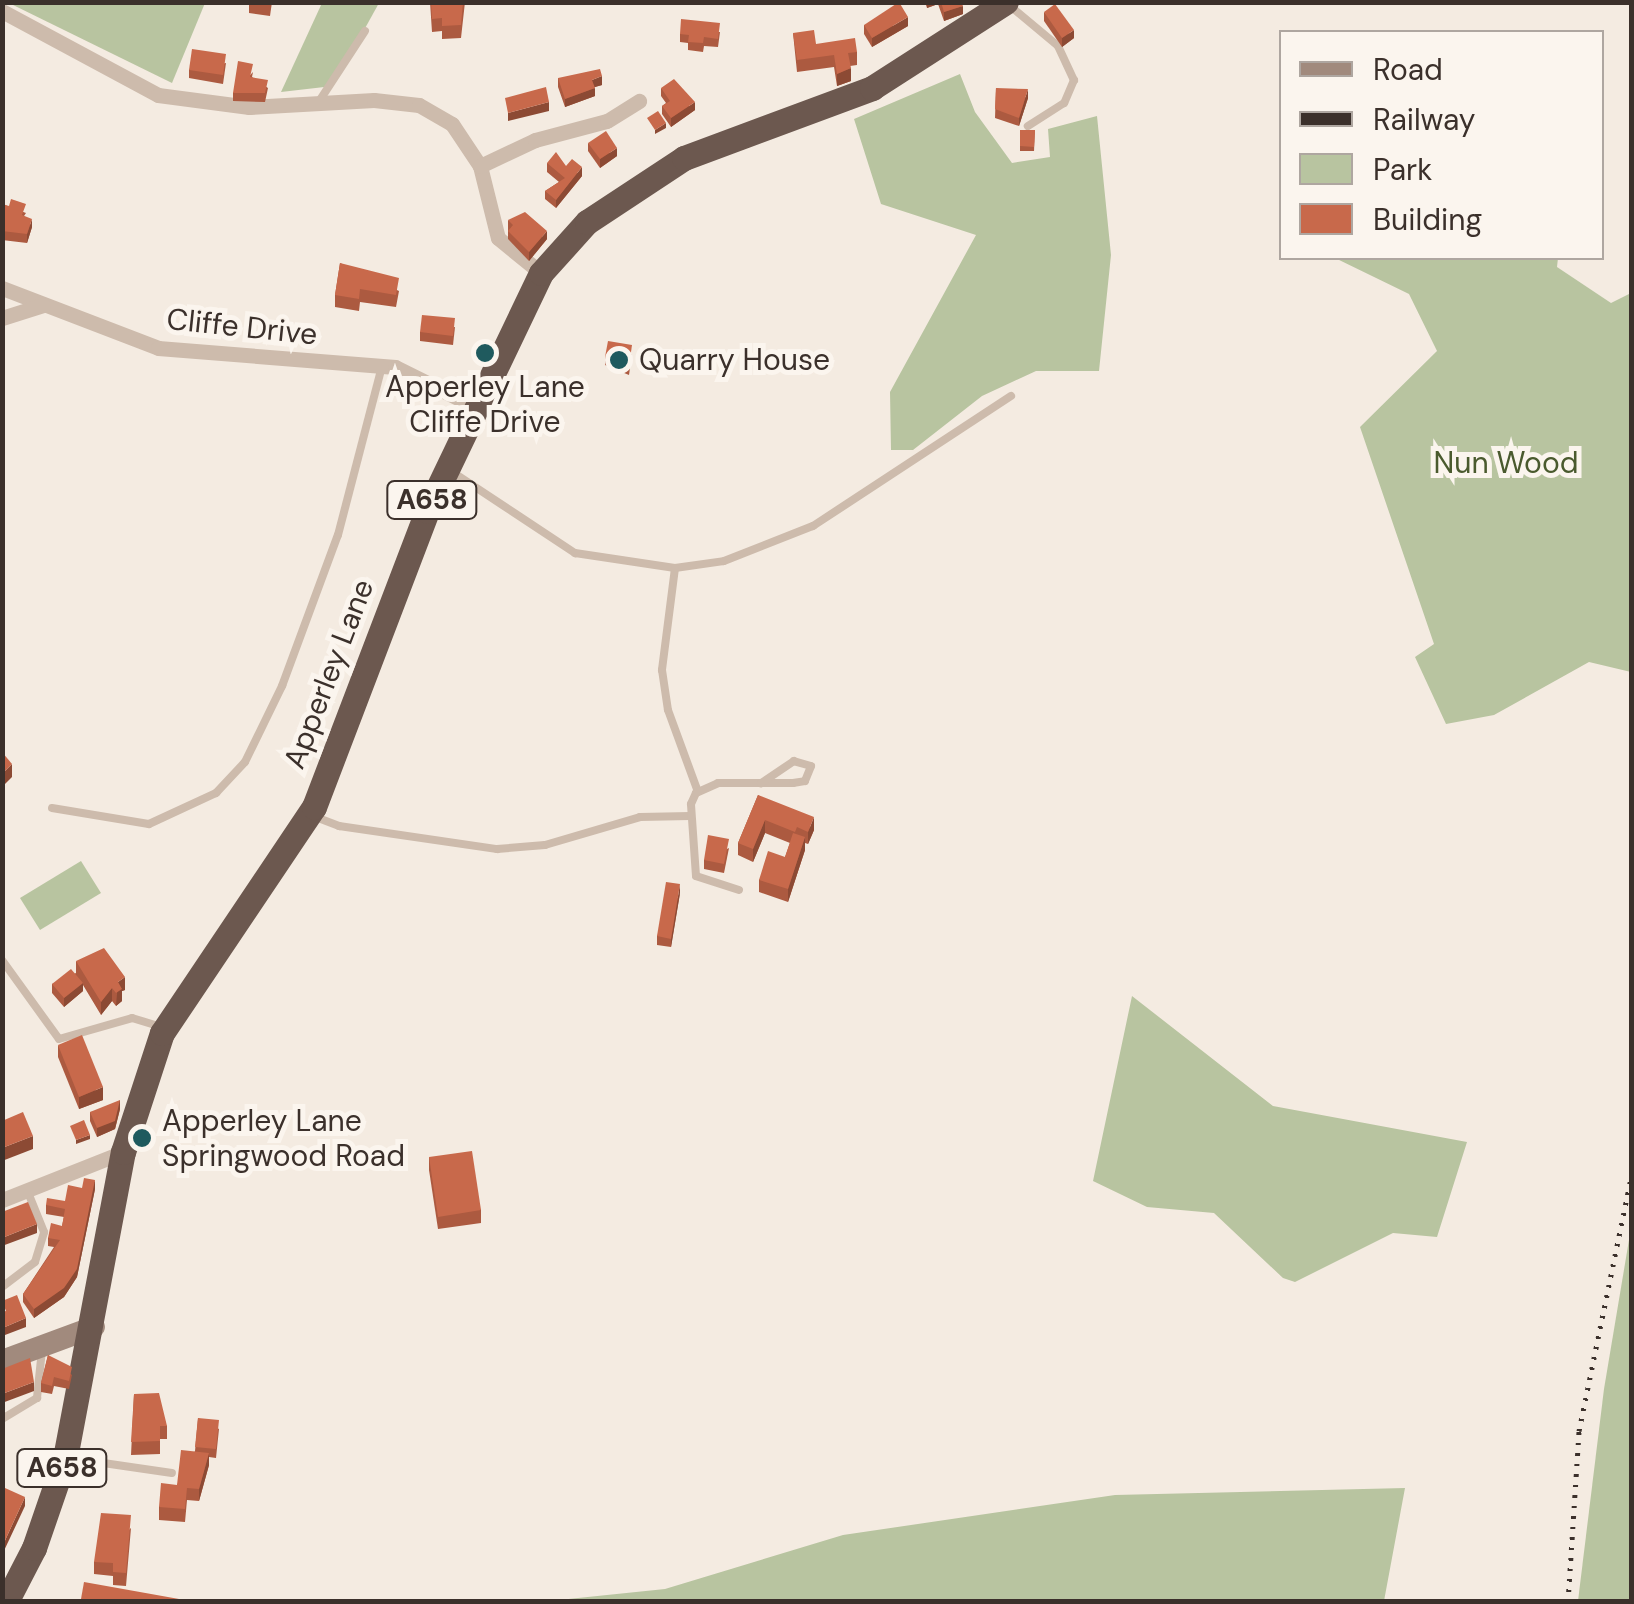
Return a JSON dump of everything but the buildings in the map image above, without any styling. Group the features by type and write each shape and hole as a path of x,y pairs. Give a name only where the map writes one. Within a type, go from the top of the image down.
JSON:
{"highway":[{"name":"Apperley Lane","path":"7,1593 65,1458 94,1326 123,1152 165,1029 309,815 447,468 541,273 587,222 684,158 872,88 996,6"}],"main road":[{"path":"50,1342 99,1293"},
{"path":"2,1362 94,1326"}],"street":[{"path":"2,11 158,95 248,107 318,103 418,105 452,124 480,166 498,238 541,273"},
{"path":"480,166 535,140 607,121 639,101"},
{"name":"Cliffe Drive","path":"2,288 158,348 382,366 476,407"},
{"path":"2,318 43,305"},
{"path":"2,1200 123,1152"}],"lane":[{"path":"996,6 1058,46 1074,80 1064,103 1028,126"},
{"path":"318,103 365,31"},
{"path":"52,808 149,824 216,792 245,762 282,686 338,535 382,366"},
{"path":"447,468 575,553 675,568 724,561 813,526 1012,396"},
{"path":"675,568 662,670 668,710 698,792 690,816 696,876 740,890"},
{"path":"698,792 718,783 762,782 804,781 810,766 794,762 762,782"},
{"path":"309,815 339,826 497,850 545,845 640,816 690,816"},
{"path":"2,960 59,1040 132,1018 165,1029"},
{"path":"2,1286 35,1262 44,1232 27,1190"},
{"path":"2,1419 36,1398 50,1342"},
{"path":"65,1458 172,1473"}],"green space":[{"path":"9,3 205,3 172,83"},
{"path":"322,3 379,3 333,86 281,92"},
{"path":"960,74 975,112 1012,163 1050,157 1048,129 1097,116 1111,255 1099,371 1036,371 982,396 913,450 891,450 890,392 976,235 881,204 854,119"},
{"name":"Nun Wood","path":"1339,260 1558,260 1557,267 1611,303 1631,293 1631,672 1589,662 1494,715 1446,724 1415,657 1434,644 1360,427 1437,351 1409,294"},
{"path":"81,861 101,893 40,930 20,898"},
{"path":"1132,996 1273,1106 1467,1142 1437,1237 1393,1233 1295,1282 1283,1278 1214,1213 1147,1207 1093,1181"},
{"path":"1631,1228 1631,1601 1578,1601 1604,1389"},
{"path":"1405,1488 1384,1601 549,1601 665,1589 843,1535 1115,1495"}],"railway":[{"path":"1568,1602 1579,1431 1632,1172"}],"place":[{"name":"Apperley Lane Cliffe Drive","path":"485,353"},
{"name":"Quarry House","path":"619,360"},
{"name":"Apperley Lane Springwood Road","path":"142,1138"}]}
